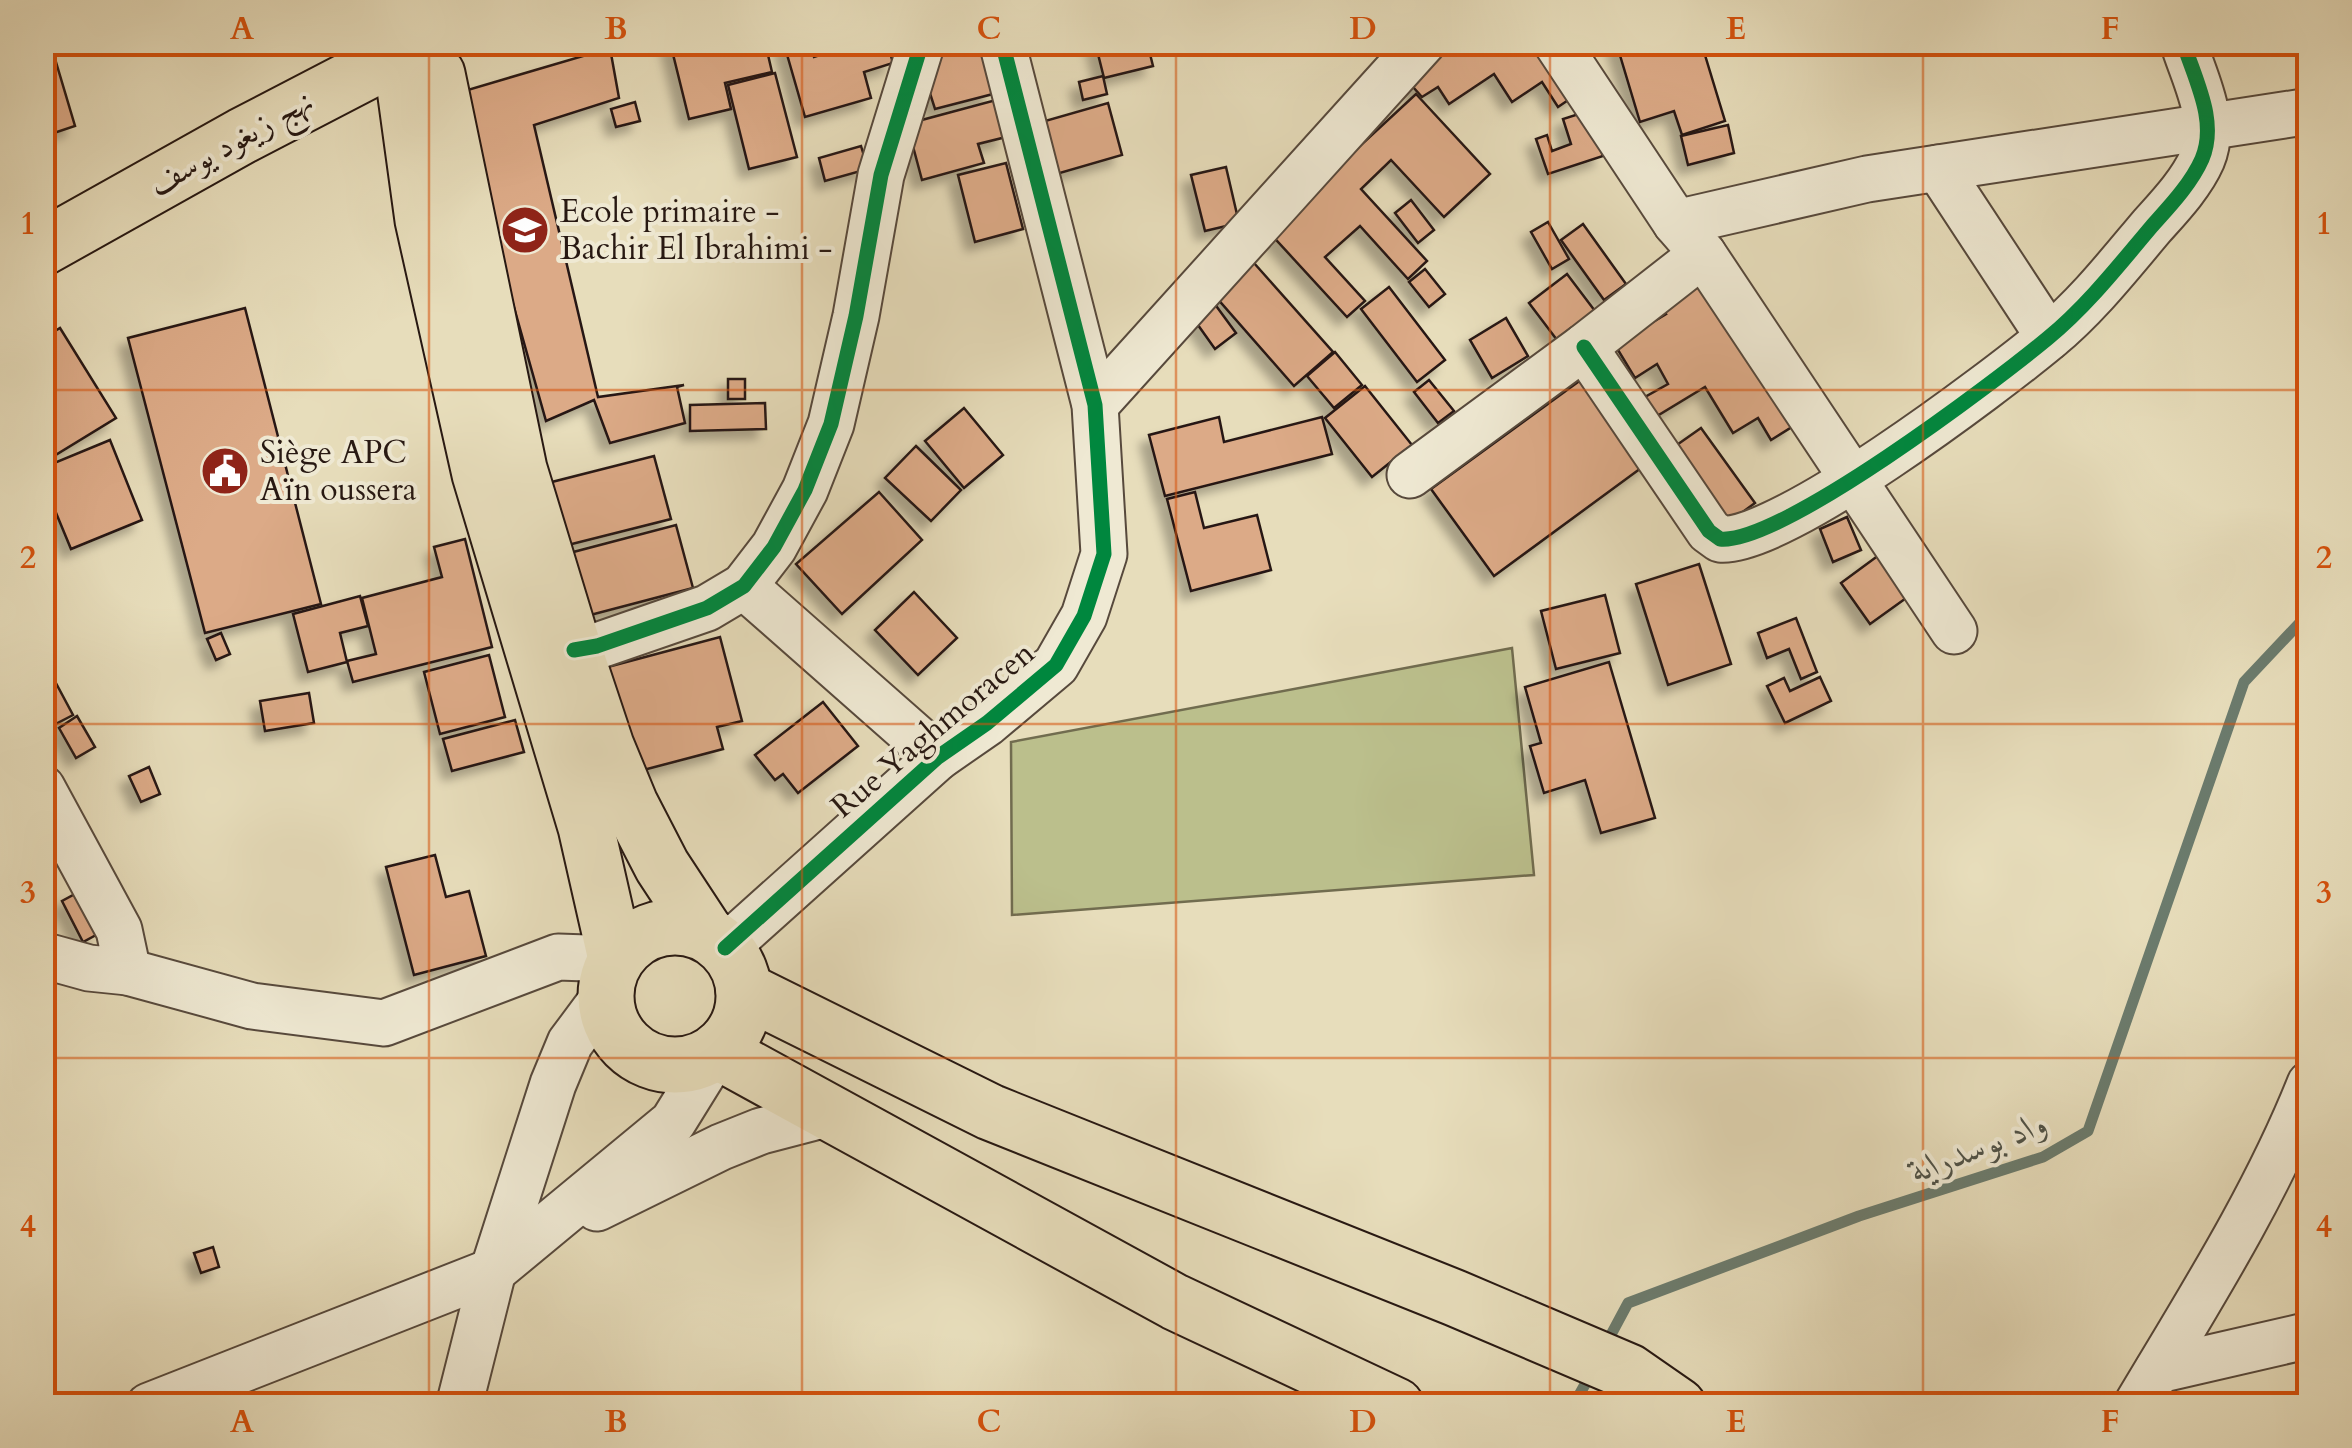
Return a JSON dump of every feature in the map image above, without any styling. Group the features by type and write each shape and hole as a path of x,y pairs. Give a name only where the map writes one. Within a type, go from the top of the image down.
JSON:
{"main road":[{"name":"نهج زيغود يوسف","path":"44,244 414,45"},
{"path":"414,45 520,469 574,650 630,804 662,866 725,957 742,1014 732,1035 716,1051 697,1061 676,1065 654,1062 634,1052 614,1027 611,978 586,828 480,474 423,220 414,45"},
{"path":"611,978 638,936 660,928 684,926 725,957 990,1112 1456,1298 1629,1372 1678,1406"},
{"path":"716,1051 1175,1302 1396,1406"}],"street":[{"path":"574,650 707,608 744,586 774,547 806,490 831,424 882,175 922,42"},
{"name":"Rue Yaghmoracen","path":"725,957 938,757 987,723 1056,665 1084,616 1104,554 1094,405 1002,42"},
{"path":"1094,405 1423,42"},
{"path":"1556,42 1954,631"},
{"path":"1584,347 1709,531 1720,539 1748,536 1853,480 2049,337 2100,288 2174,200 2202,160 2210,124 2183,42"},
{"path":"1410,475 1584,347 1690,238 1868,179 2210,124 2310,112"},
{"path":"1938,168 2049,337"},
{"path":"744,586 938,757"},
{"path":"42,788 119,930 128,972"},
{"path":"42,955 89,968 128,972 252,1006 384,1023 558,957 611,978 570,1043 552,1084 492,1271 459,1406"},
{"path":"149,1406 492,1271 673,1122 716,1051"},
{"path":"2147,1388 2223,1258 2310,1084"},
{"path":"528,1242 720,1147 761,1131 830,1113"},
{"path":"2147,1388 2310,1335"}],"green space":[{"path":"1512,648 1534,875 1012,915 1011,742"}],"building":[{"path":"42,42 50,42 75,126 42,137"},
{"path":"670,42 765,42 772,72 725,83 731,109 689,119"},
{"path":"809,42 814,57 830,52 827,42 887,42 893,63 864,72 871,98 805,117 784,44"},
{"path":"936,42 980,42 993,94 935,109 926,81"},
{"path":"1095,42 1147,42 1153,66 1104,78"},
{"path":"1442,42 1545,42 1580,92 1558,107 1542,82 1512,102 1494,74 1449,104 1438,87 1422,97 1405,78"},
{"path":"1616,42 1701,42 1725,121 1682,135 1674,111 1640,122"},
{"name":"Ecole primaire - Bachir El Ibrahimi -","path":"610,48 619,98 534,125 598,397 684,385 677,387 685,423 610,443 594,400 546,421 454,94"},
{"path":"775,73 797,157 749,169 728,85"},
{"path":"1103,76 1107,94 1083,100 1079,82"},
{"path":"1416,94 1490,174 1444,217 1391,160 1361,189 1427,261 1408,279 1360,226 1325,257 1365,301 1347,317 1268,231"},
{"path":"996,100 1006,137 978,144 984,163 922,180 907,124"},
{"path":"635,102 640,121 616,127 611,109"},
{"path":"1108,103 1122,155 1046,177 1031,125"},
{"path":"1588,111 1603,156 1548,174 1536,139 1547,135 1552,151 1571,144 1563,119"},
{"path":"1728,125 1734,153 1688,165 1681,136"},
{"path":"861,146 868,169 825,181 819,158"},
{"path":"1006,163 1023,229 975,242 958,175"},
{"path":"1226,167 1239,223 1205,231 1191,175"},
{"path":"1411,200 1434,230 1418,243 1395,213"},
{"path":"1548,222 1569,259 1552,269 1531,232"},
{"path":"1583,224 1626,284 1604,300 1561,240"},
{"path":"1254,263 1333,352 1294,386 1216,297"},
{"path":"1425,269 1445,294 1429,307 1409,282"},
{"path":"1567,274 1595,311 1557,340 1529,303"},
{"path":"1705,276 1795,425 1771,440 1758,418 1733,433 1705,387 1657,416 1645,397 1668,384 1657,364 1635,378 1615,345 1666,314 1659,304"},
{"path":"1389,287 1445,360 1417,382 1361,309"},
{"path":"1214,303 1236,333 1215,349 1193,318"},
{"name":"Siège APC Aïn oussera","path":"245,308 321,604 205,633 128,338"},
{"path":"1506,318 1528,356 1492,378 1470,340"},
{"path":"60,328 116,418 49,459 42,449 42,339"},
{"path":"1335,352 1362,385 1334,408 1307,376"},
{"path":"1589,374 1652,460 1494,576 1431,489"},
{"path":"728,379 745,379 745,399 728,399"},
{"path":"1429,380 1454,411 1438,423 1414,392"},
{"path":"1365,386 1412,445 1372,477 1325,418"},
{"path":"765,403 766,429 690,431 690,405"},
{"path":"964,408 1003,455 964,488 925,441"},
{"path":"1219,417 1224,442 1322,417 1332,454 1165,496 1149,435"},
{"path":"1701,428 1755,503 1718,530 1664,454"},
{"path":"110,440 142,520 71,549 42,479 42,468"},
{"path":"916,446 961,490 931,521 885,478"},
{"path":"654,456 671,519 560,547 544,484"},
{"path":"879,492 922,540 842,614 796,564"},
{"path":"1195,492 1204,528 1257,515 1271,570 1191,591 1167,499"},
{"path":"1847,517 1861,550 1833,562 1820,529"},
{"path":"676,525 693,588 579,618 562,555"},
{"path":"465,539 492,647 353,682 347,661 376,654 362,598 442,577 434,547"},
{"path":"1879,555 1909,596 1870,624 1841,583"},
{"path":"1699,564 1731,664 1668,685 1636,584"},
{"path":"914,592 957,638 918,675 875,630"},
{"path":"1605,595 1620,653 1556,669 1541,611"},
{"path":"360,596 368,626 340,633 347,662 308,672 293,614"},
{"path":"1796,618 1817,672 1801,679 1789,649 1767,658 1758,633"},
{"path":"221,633 230,654 216,660 207,639"},
{"path":"720,637 742,721 717,727 723,749 632,773 604,668"},
{"path":"489,655 505,717 440,734 424,672"},
{"path":"42,657 73,715 42,731"},
{"path":"1609,662 1655,818 1601,833 1585,780 1544,793 1530,746 1541,743 1525,687"},
{"path":"1820,677 1831,701 1785,723 1767,686 1784,678 1790,691"},
{"path":"309,693 314,723 265,731 260,701"},
{"path":"823,702 858,746 798,793 783,774 775,780 755,755"},
{"path":"77,716 95,747 76,758 59,728"},
{"path":"515,720 524,752 452,771 443,739"},
{"path":"149,767 160,794 141,802 129,776"},
{"path":"435,855 446,897 469,891 486,956 414,975 386,867"},
{"path":"75,894 96,935 83,942 62,901"},
{"path":"213,1247 219,1267 201,1273 194,1253"}],"waterway":[{"name":"واد بوسدراية","path":"1606,1344 1628,1303 1859,1216 2043,1157 2088,1131 2244,682 2310,612"},
{"name":"واد بوسدراية","path":"1573,1406 1593,1370"}],"cycle path":[{"path":"574,650 597,646 707,608 744,586 774,547 805,490 831,424 856,316 881,175 922,42"},
{"path":"725,948 938,757 987,723 1056,665 1084,616 1104,554 1095,405 1002,42"},
{"path":"1584,347 1709,531 1720,539 1749,534 1789,516 1937,423 2048,338 2089,299 2172,203 2192,177 2206,145 2203,100 2183,42"}],"place":[{"name":"Ecole primaire - Bachir El Ibrahimi -","path":"525,230"},
{"name":"Siège APC Aïn oussera","path":"225,471"}]}
